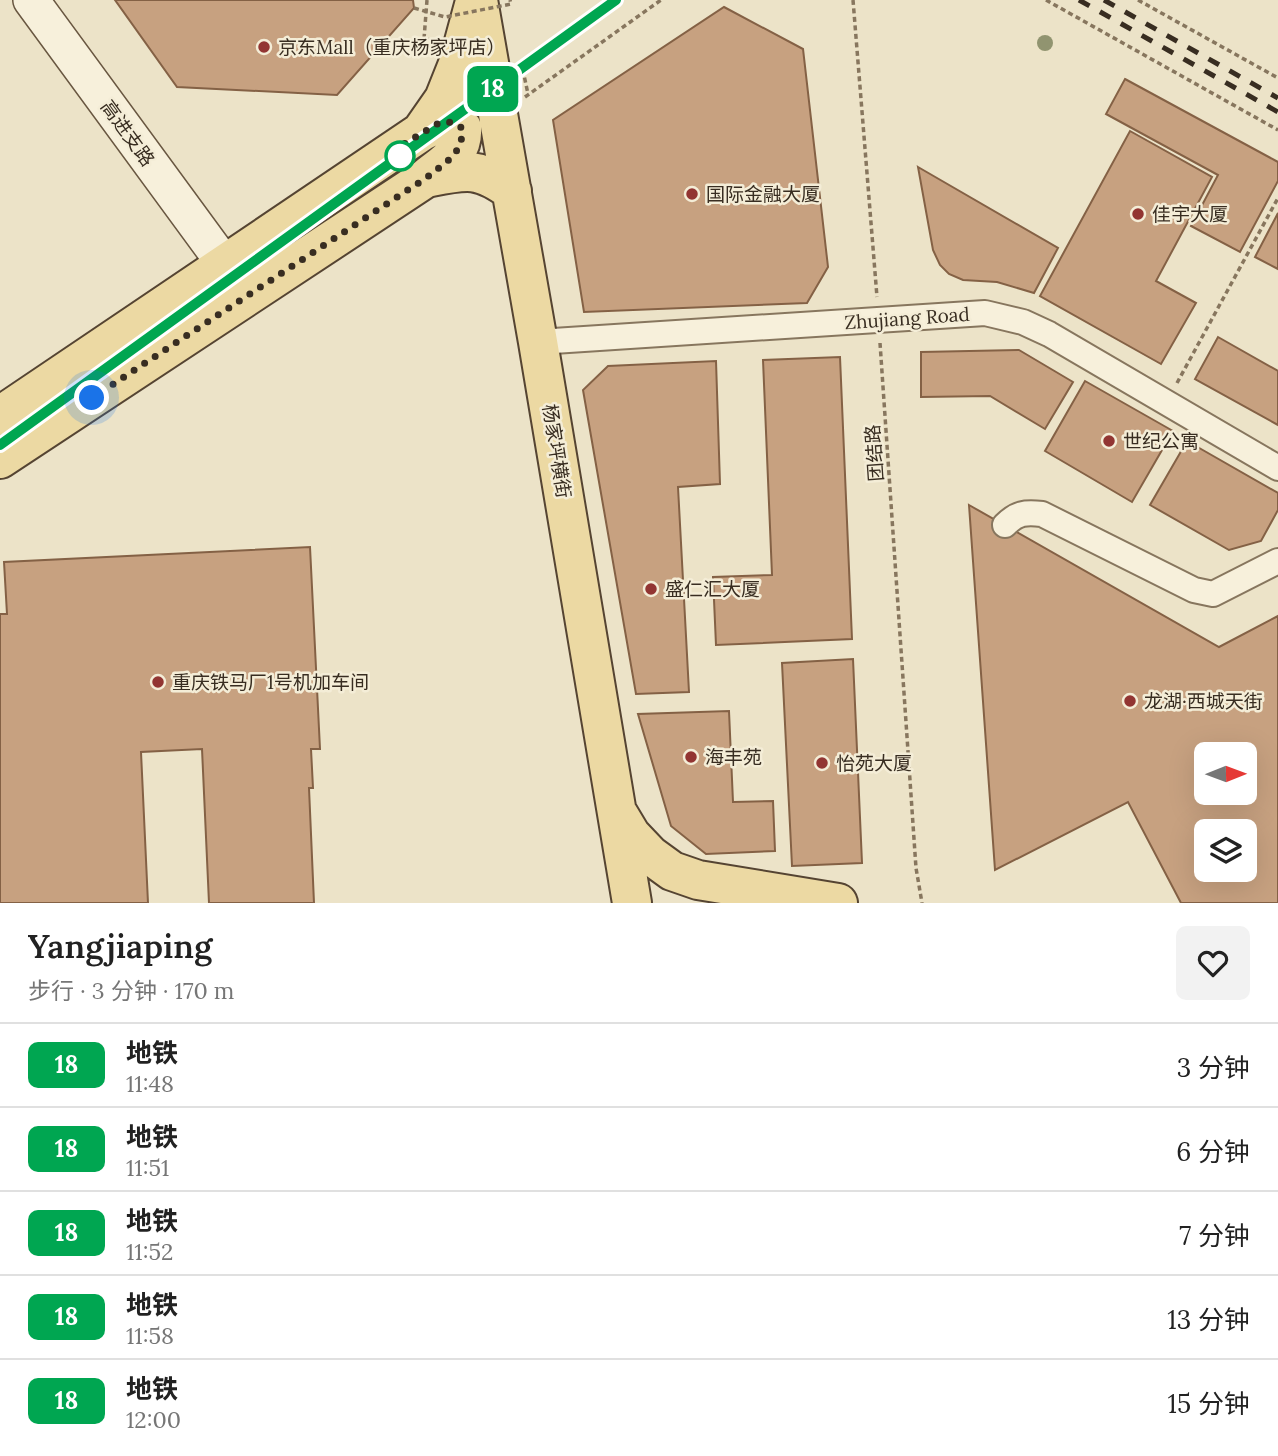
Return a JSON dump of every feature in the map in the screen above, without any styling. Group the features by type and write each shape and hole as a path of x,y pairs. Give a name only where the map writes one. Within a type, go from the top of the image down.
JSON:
{"main road":[{"path":"421,132 444,99 458,64 466,6"},
{"name":"杨家坪横街","path":"466,6 498,117 512,191 632,903"},
{"path":"0,416 421,132 437,124 451,122 462,128 463,141 454,154 426,178 0,459"},
{"path":"426,178 471,171 492,176 512,191"},
{"path":"616,811 631,835 650,855 672,871 698,880 838,903"}],"street":[{"name":"高进支路","path":"30,0 235,260"},
{"name":"高进支路","path":"60,0 235,260"},
{"name":"Zhujiang Road","path":"538,342 985,313 1023,321 1049,334 1278,468"},
{"path":"1005,525 1015,515 1027,512 1042,514 1195,590 1213,594 1278,561"}],"path":[{"path":"414,8 511,4 510,0"},
{"path":"498,117 661,0"},
{"name":"团结路","path":"853,0 879,320 916,868 922,903"},
{"path":"1046,0 1278,130"},
{"path":"1138,0 1278,78"},
{"path":"428,3 424,39 433,40 466,6"},
{"path":"520,57 528,94"},
{"path":"1166,403 1278,198"}],"building":[{"name":"京东Mall（重庆杨家坪店）","path":"115,0 413,0 414,8 337,95 177,87"},
{"name":"国际金融大厦","path":"724,7 803,49 828,267 807,303 584,312 553,120"},
{"path":"1125,79 1278,162 1278,181 1240,252 1191,226 1218,175 1106,114"},
{"name":"佳宇大厦","path":"1130,131 1212,177 1156,281 1196,303 1161,364 1040,296"},
{"path":"918,167 1058,248 1034,293 997,282 963,280 949,274 940,265 933,250"},
{"path":"1278,213 1278,269 1255,257"},
{"path":"1218,337 1278,371 1278,425 1195,379"},
{"path":"1019,350 1073,382 1045,429 990,396 921,397 921,352"},
{"path":"840,357 852,639 716,645 713,577 772,575 763,360"},
{"name":"盛仁汇大厦","path":"716,361 720,484 678,487 689,692 636,694 583,390 608,366"},
{"name":"世纪公寓","path":"1085,381 1173,431 1132,502 1045,451"},
{"name":"世纪公寓","path":"1187,441 1278,493 1278,510 1261,541 1229,550 1150,505"},
{"name":"龙湖·西城天街","path":"969,505 1219,647 1278,616 1278,903 1181,903 1128,802 995,870"},
{"name":"重庆铁马厂1号机加车间","path":"310,547 320,749 311,749 313,788 309,788 314,903 209,903 202,749 141,752 148,903 0,903 0,614 7,614 4,562"},
{"name":"怡苑大厦","path":"853,659 862,863 792,866 782,663"},
{"name":"海丰苑","path":"729,711 733,802 773,801 775,851 706,854 671,826 638,714"}],"railway":[{"path":"1079,0 1278,112"},
{"path":"1104,0 1278,98"}],"metro line":[{"name":"18","path":"0,445 616,0"}],"place":[{"name":"京东Mall（重庆杨家坪店）","path":"264,47"},
{"name":"国际金融大厦","path":"692,194"},
{"name":"佳宇大厦","path":"1138,214"},
{"name":"世纪公寓","path":"1109,441"},
{"name":"盛仁汇大厦","path":"651,589"},
{"name":"重庆铁马厂1号机加车间","path":"158,682"},
{"name":"龙湖·西城天街","path":"1130,701"},
{"name":"海丰苑","path":"691,757"},
{"name":"怡苑大厦","path":"822,763"}],"route":[{"path":"92,398 426,178 454,154 463,141 462,128 451,122 437,124 399,147 400,156"}]}
